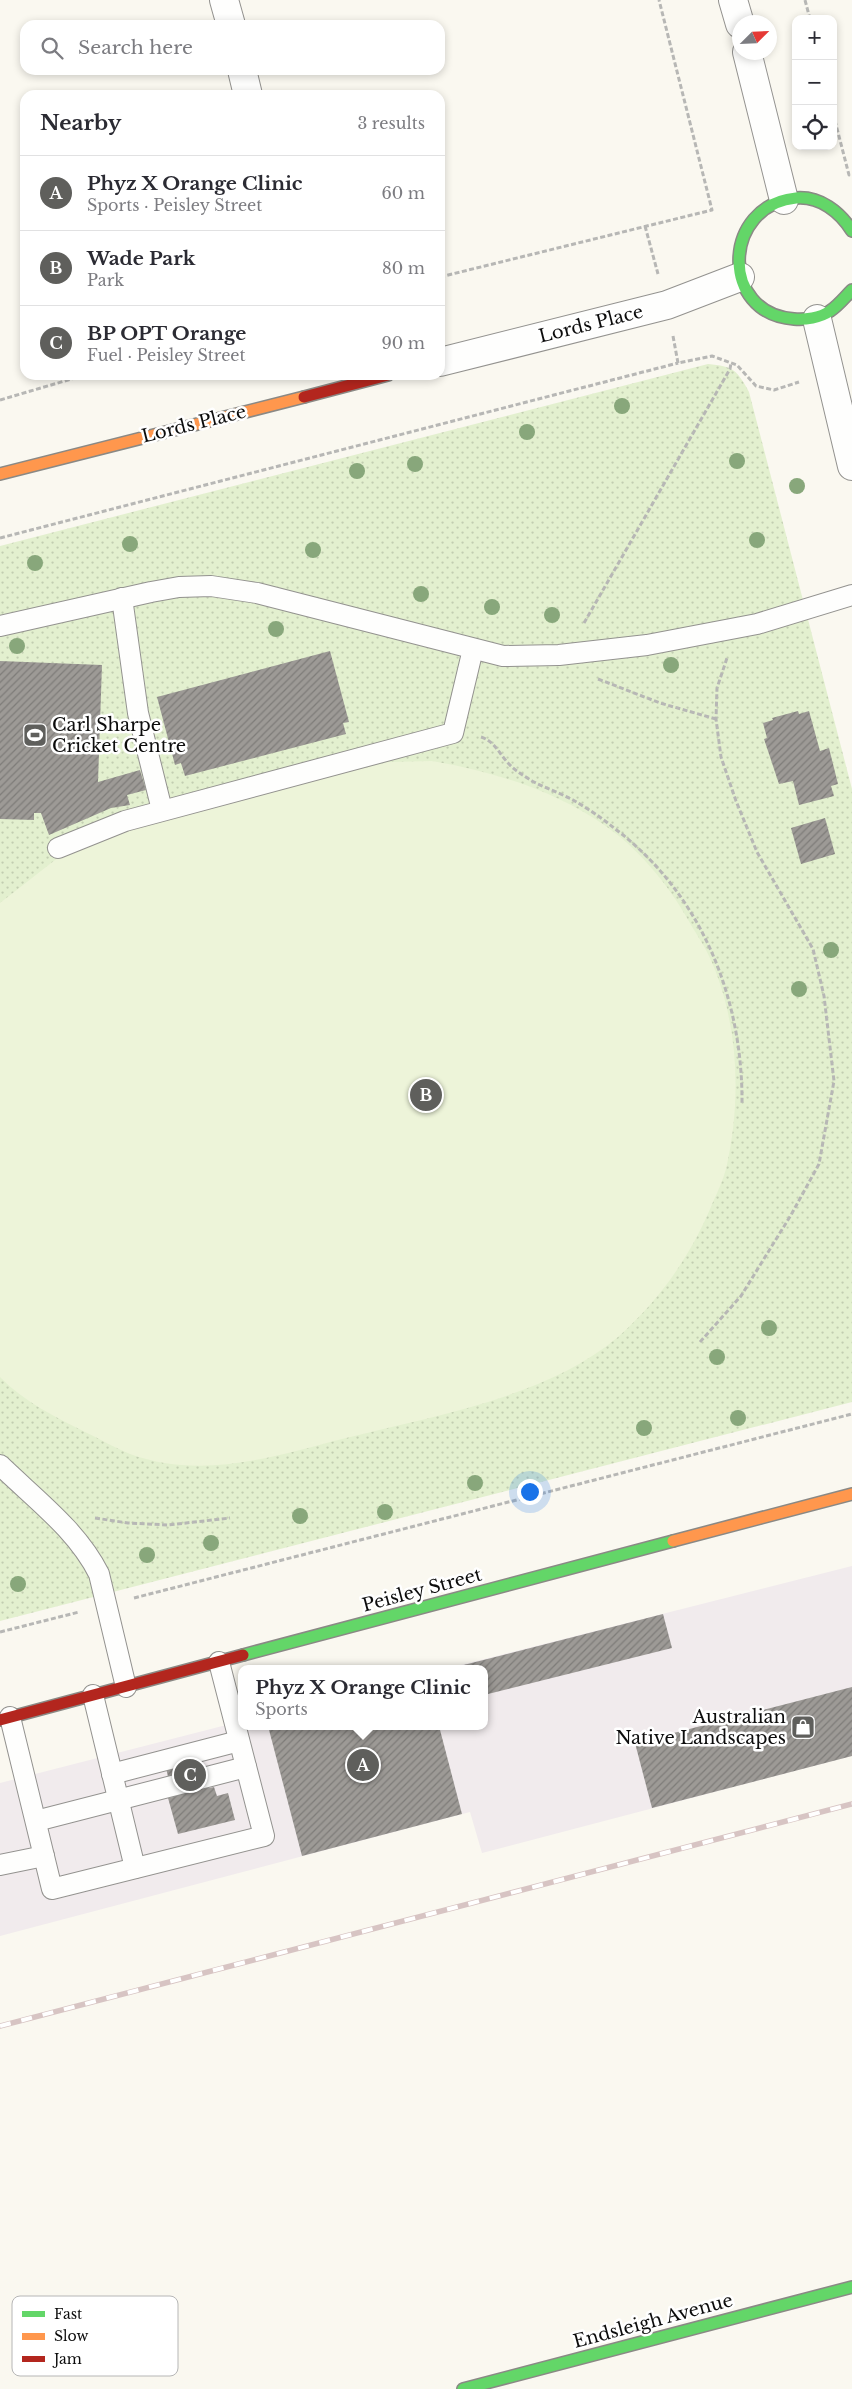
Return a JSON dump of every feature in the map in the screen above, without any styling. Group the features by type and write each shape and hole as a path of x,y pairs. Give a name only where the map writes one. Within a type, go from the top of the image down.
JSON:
{"street":[{"path":"224,0 230,20"},
{"path":"734,0 738,15"},
{"path":"749,60 784,200"},
{"path":"243,75 247,90"},
{"path":"852,231 842,216 829,207 800,198 784,200 769,206 756,216 746,229 739,245 738,261 740,277 756,305 770,314 785,320 817,319 831,312 852,290"},
{"name":"Lords Place","path":"445,361 667,305 740,277"},
{"path":"817,319 828,373 852,466"},
{"name":"Lords Place","path":"0,474 322,383 347,380"},
{"name":"Peisley Street","path":"5,1719 93,1694 852,1494"},
{"name":"Endsleigh Avenue","path":"463,2389 852,2287"}],"lane":[{"path":"0,626 179,587 211,586 256,593 503,656 566,654 647,645 751,625 852,595"},
{"path":"122,598 138,713 162,810"},
{"path":"58,848 125,821 162,810 453,733 473,649"},
{"path":"0,1465 76,1538 91,1558 99,1574 126,1686"},
{"path":"5,1719 36,1820 52,1889 264,1836 219,1662"},
{"path":"93,1694 135,1868"},
{"path":"112,1774 239,1742"},
{"path":"36,1820 246,1767"},
{"path":"0,1865 44,1856"}],"path":[{"path":"445,276 712,210 659,0"},
{"path":"805,0 809,15"},
{"path":"837,128 849,175 852,174"},
{"path":"645,226 667,305 678,363"},
{"path":"0,538 678,363 712,356 737,365 756,386 774,390 828,373"},
{"path":"716,719 606,684 566,654 730,369 731,363"},
{"path":"0,400 68,380"},
{"path":"700,1342 741,1296 791,1216 819,1164 834,1081 824,996 813,949 754,844 736,801 722,757 716,719 717,688 728,654 751,625"},
{"path":"453,733 486,739 519,773 575,801 615,828 652,861 686,906 711,946 727,990 738,1033 742,1073 742,1104"},
{"path":"0,1632 852,1414"},
{"path":"88,1516 128,1523 168,1525 230,1518"}],"shaded area":[{"path":"852,1566 852,1756 482,1853 470,1812 0,1936 0,1783 238,1722 238,1730 488,1730 488,1665 461,1665"}],"green space":[{"path":"708,364 729,368 737,374 749,392 852,789 852,1402 0,1621 0,546"},
{"path":"432,761 455,765 523,784 587,814 632,847 665,884 683,911 707,952 719,981 727,1007 735,1061 736,1088 731,1143 726,1169 705,1221 685,1258 661,1292 648,1308 618,1337 589,1358 523,1390 450,1413 263,1459 237,1463 183,1465 157,1462 124,1452 40,1408 19,1394 0,1377 0,903 64,853 127,828 388,762"}],"building":[{"path":"330,651 349,722 343,723 346,734 185,776 181,763 175,765 157,697"},
{"path":"0,661 102,665 98,782 140,770 146,790 127,795 130,805 111,808 49,835 41,813 34,813 34,820 0,819"},
{"path":"798,711 799,714 809,711 820,751 829,748 838,784 831,786 834,796 799,805 793,781 779,784 764,739 767,738 763,723 773,720 772,718"},
{"path":"825,818 835,854 801,864 791,828"},
{"path":"663,1614 672,1648 488,1694 488,1665 464,1665"},
{"path":"852,1687 852,1756 652,1808 635,1743"},
{"path":"269,1730 440,1730 462,1814 302,1856"},
{"path":"199,1746 209,1788 214,1787 217,1796 228,1793 235,1820 178,1834 168,1798 173,1797 163,1756"}],"railway":[{"path":"0,2026 852,1804"}],"traffic: fast":[{"path":"852,231 842,218 829,207 813,200 796,198 772,205 754,219 743,238 739,259 742,280 752,299 770,313 794,319 817,317 833,309 852,290"},
{"path":"243,1655 673,1541"},
{"path":"463,2389 852,2287"}],"traffic: slow":[{"path":"0,474 304,397"},
{"path":"673,1541 852,1494"}],"traffic: jam":[{"path":"304,397 369,380"},
{"path":"0,1720 243,1655"}],"place":[{"name":"Carl Sharpe Cricket Centre","path":"35,735"},
{"name":"Wade Park","path":"426,1095"},
{"name":"Australian Native Landscapes","path":"803,1727"},
{"name":"Phyz X Orange Clinic","path":"363,1765"},
{"name":"BP OPT Orange","path":"190,1775"}]}
